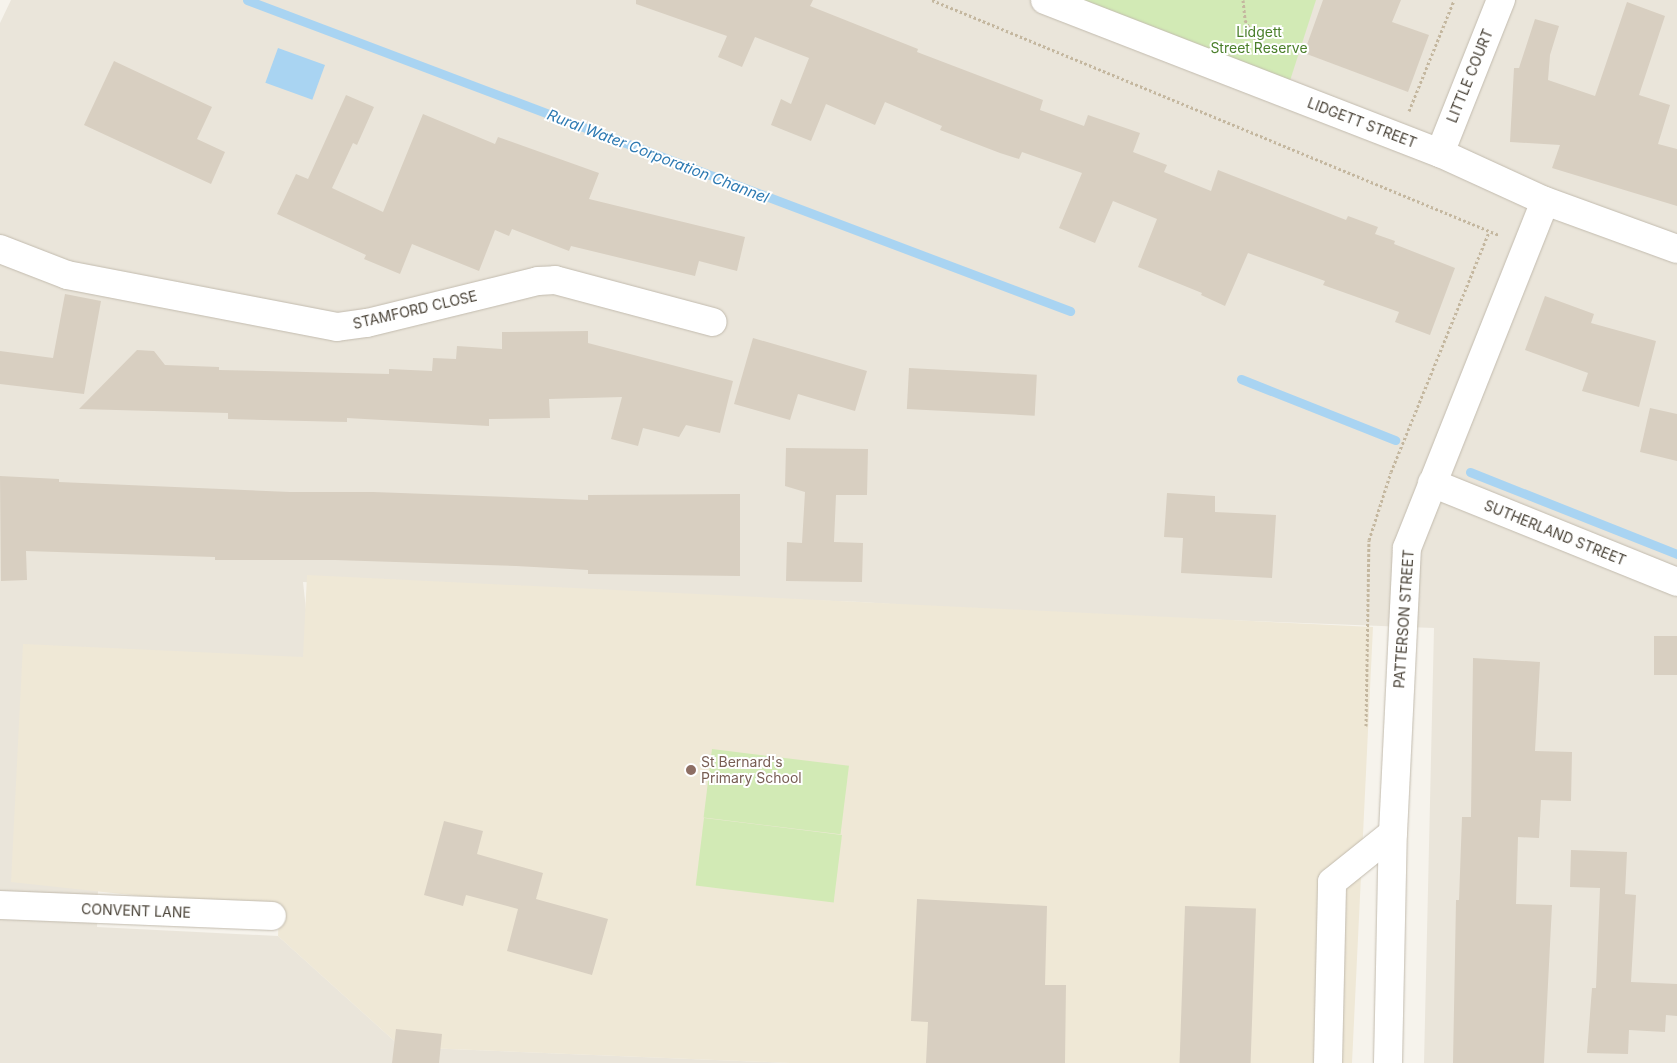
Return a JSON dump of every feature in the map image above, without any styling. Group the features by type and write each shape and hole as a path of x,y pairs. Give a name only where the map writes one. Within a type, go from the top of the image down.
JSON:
{"street":[{"name":"LIDGETT STREET","path":"1046,0 1440,153 1545,201 1677,249"},
{"name":"LITTLE COURT","path":"1440,153 1500,0"},
{"name":"PATTERSON STREET","path":"1388,1063 1393,834 1407,548 1545,201"},
{"name":"STAMFORD CLOSE","path":"0,250 68,275 337,327 367,323 538,280 555,280 713,322"},
{"name":"SUTHERLAND STREET","path":"1432,483 1677,582"},
{"path":"1328,1063 1332,882 1393,834"},
{"name":"CONVENT LANE","path":"0,905 272,916"}],"path":[{"path":"932,0 1527,246"},
{"path":"1244,0 1245,20 1264,54"},
{"path":"1402,116 1408,114 1454,0"}],"shaded area":[{"path":"11,0 1677,0 1677,1063 1424,1063 1434,628 1011,612 861,602 303,582 314,683 104,675 97,927 278,936 401,1047 790,1063 0,1063 0,23"},
{"name":"St Bernard's Primary School","path":"307,575 1373,627 1352,1063 790,1063 401,1047 278,936 279,911 11,882 23,644 303,657"}],"green space":[{"name":"Lidgett Street Reserve","path":"1045,0 1316,0 1286,93"},
{"path":"712,749 849,766 841,834 704,817"},
{"path":"704,818 842,835 834,902 696,885"}],"water":[{"path":"278,48 325,65 312,100 265,83"}],"building":[{"path":"636,0 813,0 810,6 918,49 917,52 1043,100 1040,110 1084,126 1088,115 1140,133 1133,152 1167,165 1164,172 1211,191 1218,170 1346,220 1348,216 1378,227 1375,234 1395,241 1394,244 1455,268 1430,335 1395,322 1399,312 1323,285 1325,281 1248,253 1225,306 1201,295 1202,293 1138,267 1157,219 1113,201 1095,243 1059,228 1082,173 1022,152 1019,159 1000,153 940,130 942,126 885,102 875,125 826,104 811,141 771,125 781,99 791,104 809,58 755,37 742,67 718,57 727,36 636,4"},
{"path":"1323,0 1401,0 1392,22 1429,35 1408,92 1304,53"},
{"path":"1627,2 1665,16 1639,95 1670,105 1658,144 1677,149 1677,206 1552,168 1560,145 1510,142 1514,68 1519,68 1535,19 1559,26 1550,55 1548,80 1595,96"},
{"path":"114,61 212,107 197,139 225,152 211,184 84,125"},
{"path":"346,95 374,107 357,145 353,143 332,188 383,212 423,114 495,144 498,137 599,173 589,199 745,237 737,271 699,261 695,276 571,246 569,251 512,229 509,236 495,230 479,271 412,244 400,274 364,259 366,255 277,214 296,174 308,179"},
{"path":"65,294 101,301 84,394 0,384 0,351 53,358"},
{"path":"1545,296 1594,314 1591,323 1656,341 1639,407 1582,391 1588,373 1525,350"},
{"path":"588,331 588,343 733,381 720,433 686,425 679,437 643,428 638,446 611,439 622,397 549,399 550,418 489,419 489,426 347,418 347,422 228,419 228,413 79,409 137,350 154,351 165,365 219,367 219,370 389,374 389,369 432,371 433,358 456,359 457,346 502,349 502,332"},
{"path":"753,338 867,371 855,411 798,394 790,420 734,404"},
{"path":"909,368 1037,375 1035,416 907,409"},
{"path":"1650,408 1677,414 1677,461 1640,452"},
{"path":"786,448 868,449 867,495 836,495 834,542 863,543 862,582 786,581 787,542 802,543 805,492 785,486"},
{"path":"0,476 59,479 59,482 290,492 373,492 588,500 588,495 740,494 740,576 588,574 588,570 516,566 335,560 215,560 215,557 26,551 27,580 1,581"},
{"path":"1167,493 1215,496 1215,512 1276,515 1272,578 1181,573 1183,538 1164,537"},
{"path":"1654,636 1677,636 1677,675 1654,675"},
{"path":"1473,658 1540,662 1535,751 1572,752 1571,801 1541,800 1539,838 1518,837 1516,904 1552,905 1544,1063 1453,1063 1456,900 1459,900 1462,817 1471,817"},
{"path":"444,821 483,831 477,854 543,873 536,899 608,919 592,975 507,951 518,909 466,895 463,906 424,895"},
{"path":"1571,850 1627,852 1625,894 1636,895 1631,982 1677,984 1677,1016 1666,1015 1665,1032 1629,1030 1628,1054 1587,1053 1592,988 1596,988 1600,888 1570,887"},
{"path":"917,899 1047,906 1045,985 1066,985 1065,1063 926,1063 928,1022 911,1021"},
{"path":"1185,906 1256,908 1251,1063 1180,1063"},
{"path":"396,1029 442,1034 439,1063 392,1063"}],"waterway":[{"name":"Rural Water Corporation Channel","path":"247,0 1070,311"},
{"name":"Rural Water Corporation Channel","path":"1241,379 1395,440"},
{"name":"Rural Water Corporation Channel","path":"1470,472 1677,554"}],"place":[{"name":"St Bernard's Primary School","path":"691,770"}]}
